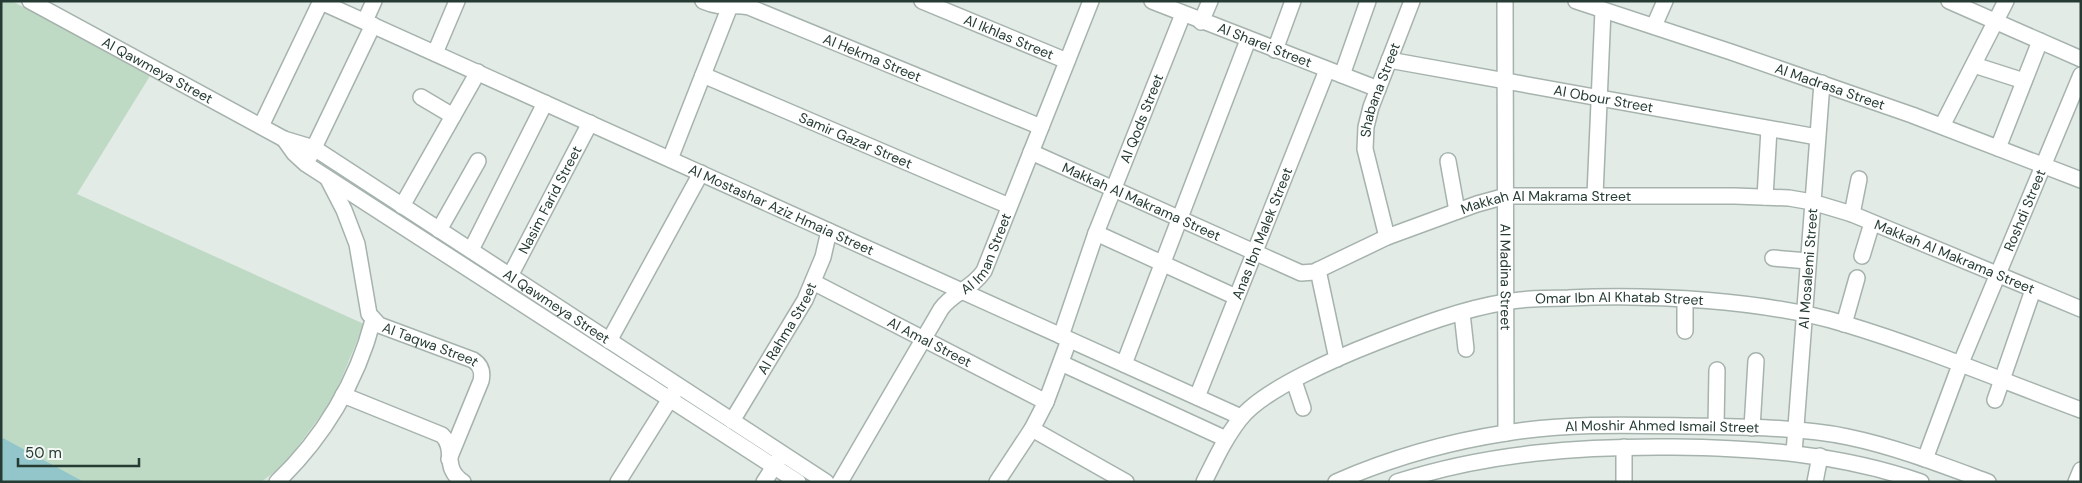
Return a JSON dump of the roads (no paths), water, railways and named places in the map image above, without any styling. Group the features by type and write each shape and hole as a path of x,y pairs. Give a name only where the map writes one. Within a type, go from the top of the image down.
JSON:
{"street":[{"name":"Al Qawmeya Street","path":"30,1 284,138 314,148 732,421 778,460 798,482"},
{"path":"261,126 321,1"},
{"name":"Al Mostashar Aziz Hmaia Street","path":"321,1 1241,417"},
{"path":"306,164 369,23 374,1"},
{"path":"435,53 457,1"},
{"name":"Al Hekma Street","path":"703,1 718,7 731,4 749,7 1041,127"},
{"name":"Al Ikhlas Street","path":"922,1 1067,61"},
{"name":"Al Iman Street","path":"840,482 947,301 964,291 984,271 1091,1"},
{"name":"Al Sharei Street","path":"1152,1 1200,22 1378,89"},
{"path":"1200,22 1210,1"},
{"path":"1275,50 1293,1"},
{"path":"1342,75 1368,1"},
{"name":"Shabana Street","path":"1387,237 1365,149 1368,117 1412,1"},
{"name":"Al Madina Street","path":"1505,1 1506,433"},
{"name":"Al Madrasa Street","path":"1576,1 1822,83 1942,126 2081,180"},
{"path":"1654,26 1664,1"},
{"path":"1949,1 2081,59"},
{"path":"1942,126 2006,1"},
{"path":"670,159 731,4"},
{"path":"1595,195 1603,10"},
{"name":"Al Qods Street","path":"997,482 1032,429 1046,402 1061,362 1065,338 1096,233 1183,14"},
{"path":"1124,364 1248,40"},
{"path":"1998,148 2040,41"},
{"name":"Al Obour Street","path":"1389,60 1817,138"},
{"path":"1974,64 2024,81"},
{"name":"Anas Ibn Malek Street","path":"1197,397 1327,70"},
{"path":"402,206 478,72"},
{"name":"Samir Gazar Street","path":"703,75 1009,206"},
{"name":"Roshdi Street","path":"1930,482 1931,461 1960,365 2081,75"},
{"name":"Al Mosalemi Street","path":"1794,453 1822,83"},
{"path":"420,97 453,116"},
{"path":"470,250 545,103"},
{"name":"Nasim Farid Street","path":"510,276 590,123"},
{"path":"1765,197 1769,128"},
{"name":"Al Qawmeya Street","path":"284,138 294,153 306,164 670,399 778,460 826,482"},
{"name":"Makkah Al Makrama Street","path":"1031,152 1300,273 1307,274 1318,270 1387,237 1506,196 1765,197 1812,202 1852,214 2033,290 2081,308"},
{"path":"439,230 478,161"},
{"path":"1448,161 1457,212"},
{"path":"609,341 702,173"},
{"name":"Al Taqwa Street","path":"327,178 351,227 361,262 367,307 373,320 379,325 473,360 482,371 481,381 449,459"},
{"path":"1852,214 1859,179"},
{"path":"1862,256 1872,223"},
{"name":"Al Rahma Street","path":"732,421 805,300 814,282 829,231"},
{"path":"1096,233 1236,297"},
{"path":"1773,258 1808,261"},
{"path":"1318,270 1336,359"},
{"path":"1844,324 1857,278"},
{"name":"Al Amal Street","path":"814,282 1046,402"},
{"path":"1994,400 2033,290"},
{"name":"Omar Ibn Al Khatab Street","path":"1204,482 1226,439 1241,417 1255,404 1336,359 1412,328 1462,312 1506,302 1589,297 1685,300 1729,303 1804,314 1844,324 2081,410"},
{"path":"1685,300 1685,331"},
{"path":"1462,312 1466,349"},
{"path":"277,482 299,461 319,434 343,395 362,356 373,320"},
{"path":"1061,362 1226,439"},
{"path":"1752,428 1756,362"},
{"path":"1716,426 1717,370"},
{"path":"1294,381 1303,408"},
{"path":"618,482 678,386"},
{"path":"343,395 442,435 448,443 452,472 463,482"},
{"name":"Al Moshir Ahmed Ismail Street","path":"1336,482 1385,462 1427,449 1506,433 1604,426 1716,426 1830,434 1864,440 1931,461 1988,482"},
{"path":"1032,429 1126,482"},
{"path":"1624,446 1624,482"},
{"name":"Al Moshir Ahmed Ismail Street","path":"1397,482 1431,471 1508,456 1546,451 1624,446 1718,447 1820,456 1875,468 1921,482"},
{"path":"1815,482 1820,456"},
{"path":"764,482 778,460"},
{"path":"2076,482 2081,470"}],"water":[{"path":"3,438 84,482 1,482 1,442"}]}
